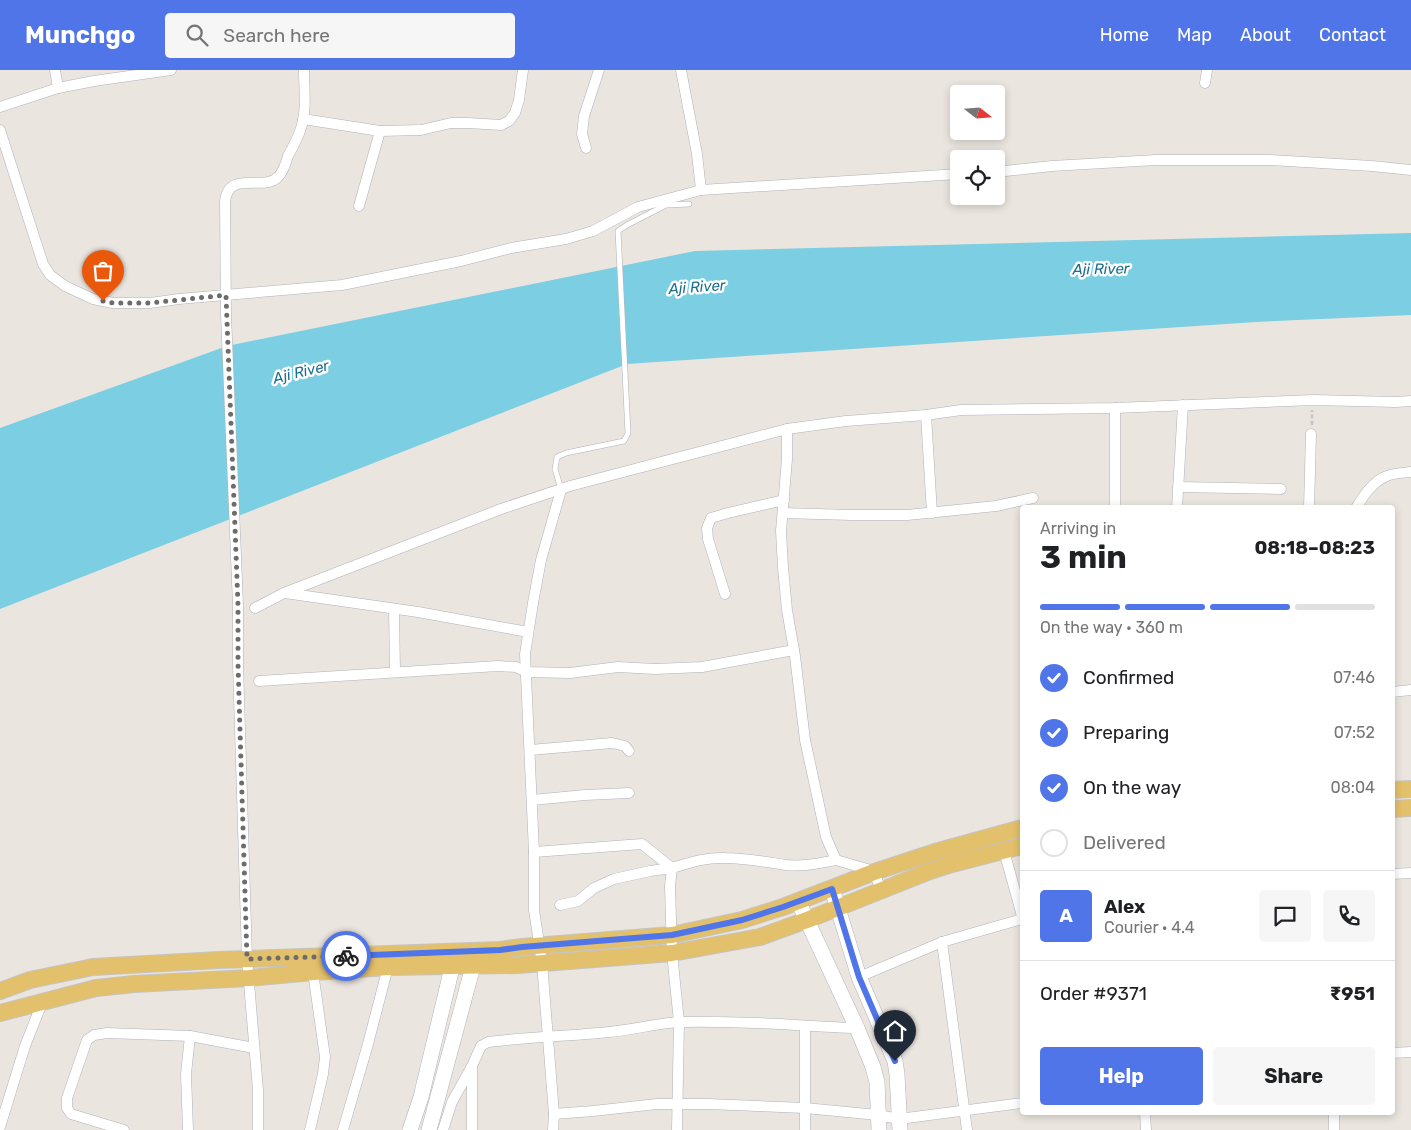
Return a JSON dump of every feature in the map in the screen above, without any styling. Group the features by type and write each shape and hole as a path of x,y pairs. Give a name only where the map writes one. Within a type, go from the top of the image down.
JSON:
{"main road":[{"path":"1395,790 1411,789"},
{"path":"1395,809 1411,808"},
{"path":"475,958 500,950 672,935 742,920 832,889 874,872 935,852 1020,829"},
{"path":"0,992 30,980 92,966 247,959 475,958 518,965 672,953 760,937 945,866 1020,847"},
{"path":"0,1013 96,988 388,967 454,959"}],"street":[{"path":"55,70 58,88"},
{"path":"0,107 58,88 171,70"},
{"path":"258,1130 258,1090 247,959 238,605 226,315 226,195 237,184 272,181 280,175 301,128 303,119 304,70"},
{"path":"303,119 380,131 421,130 450,123 501,125 509,121 515,113 519,100 523,70"},
{"path":"586,148 582,134 584,116 599,70"},
{"path":"681,70 697,154 701,190"},
{"path":"1205,83 1207,70"},
{"path":"0,130 43,264 50,274 65,286 94,299 113,303 150,303 342,285 461,261 511,248 566,239 593,231 638,207 701,190 950,175"},
{"path":"358,206 380,131"},
{"path":"1005,171 1052,166 1156,160 1270,160 1411,170"},
{"path":"255,608 284,593 501,509 561,490 787,429 846,421 926,415 961,410 1115,408 1313,400 1411,401"},
{"path":"1177,505 1183,406"},
{"path":"1114,505 1115,408"},
{"path":"926,415 932,513"},
{"path":"787,429 787,459 781,531 782,568 805,740 826,837 836,860"},
{"path":"1309,505 1312,434"},
{"path":"1358,505 1374,483 1387,475 1411,472"},
{"path":"1178,487 1280,489"},
{"path":"553,1130 554,1114 542,962 534,910 534,852 525,654 532,602 541,560 561,490"},
{"path":"783,513 907,515 996,506 1033,498"},
{"path":"725,594 708,539 707,528 711,518 784,500"},
{"path":"284,593 464,620 528,632"},
{"path":"394,609 396,672"},
{"path":"259,681 498,666 516,667 526,672 570,672 618,667 654,669 702,667 794,650"},
{"path":"1395,692 1411,690"},
{"path":"530,750 612,743 625,746 629,751"},
{"path":"532,800 629,793"},
{"path":"534,852 642,844 672,868"},
{"path":"1004,851 1020,911"},
{"path":"560,905 578,901 594,888 614,879 672,868 705,859 724,858 787,865 805,865 836,860 874,872 881,890"},
{"path":"672,868 670,886 672,953 679,1022 677,1130"},
{"path":"1395,874 1411,873"},
{"path":"832,889 859,977 895,1061 899,1125"},
{"path":"798,901 873,1067 877,1082 878,1122"},
{"path":"859,977 942,942 1020,919"},
{"path":"942,942 967,1130"},
{"path":"429,1130 475,958"},
{"path":"410,1130 454,959"},
{"path":"342,1130 368,1044 388,967"},
{"path":"310,1130 325,1058 313,972"},
{"path":"0,1127 25,1046 42,1002"},
{"path":"442,1130 452,1102 482,1046 488,1042 617,1031 679,1022 857,1028"},
{"path":"805,1026 805,1130"},
{"path":"124,1130 71,1114 68,1108 67,1098 87,1040 94,1035 107,1033 190,1036 254,1048"},
{"path":"188,1130 186,1074 190,1036"},
{"path":"1395,1053 1411,1052"},
{"path":"472,1066 472,1130"},
{"path":"554,1114 657,1104 708,1104 805,1108 899,1125 965,1111 1020,1103"},
{"path":"1145,1115 1146,1130"},
{"path":"1334,1115 1334,1130"}],"lane":[{"path":"561,490 555,469 557,456 566,452 624,440 628,433 618,232 627,225 666,205 689,204"}],"path":[{"path":"1312,434 1313,400"}],"water":[{"name":"Aji River","path":"1411,233 1411,315 1256,322 627,364 0,609 0,428 227,346 695,251"}],"way so far":[{"path":"103,301 113,303 150,303 226,295 238,605 247,959 346,956"}],"route":[{"path":"346,956 500,950 672,935 742,920 832,889 859,977 895,1061"}]}
